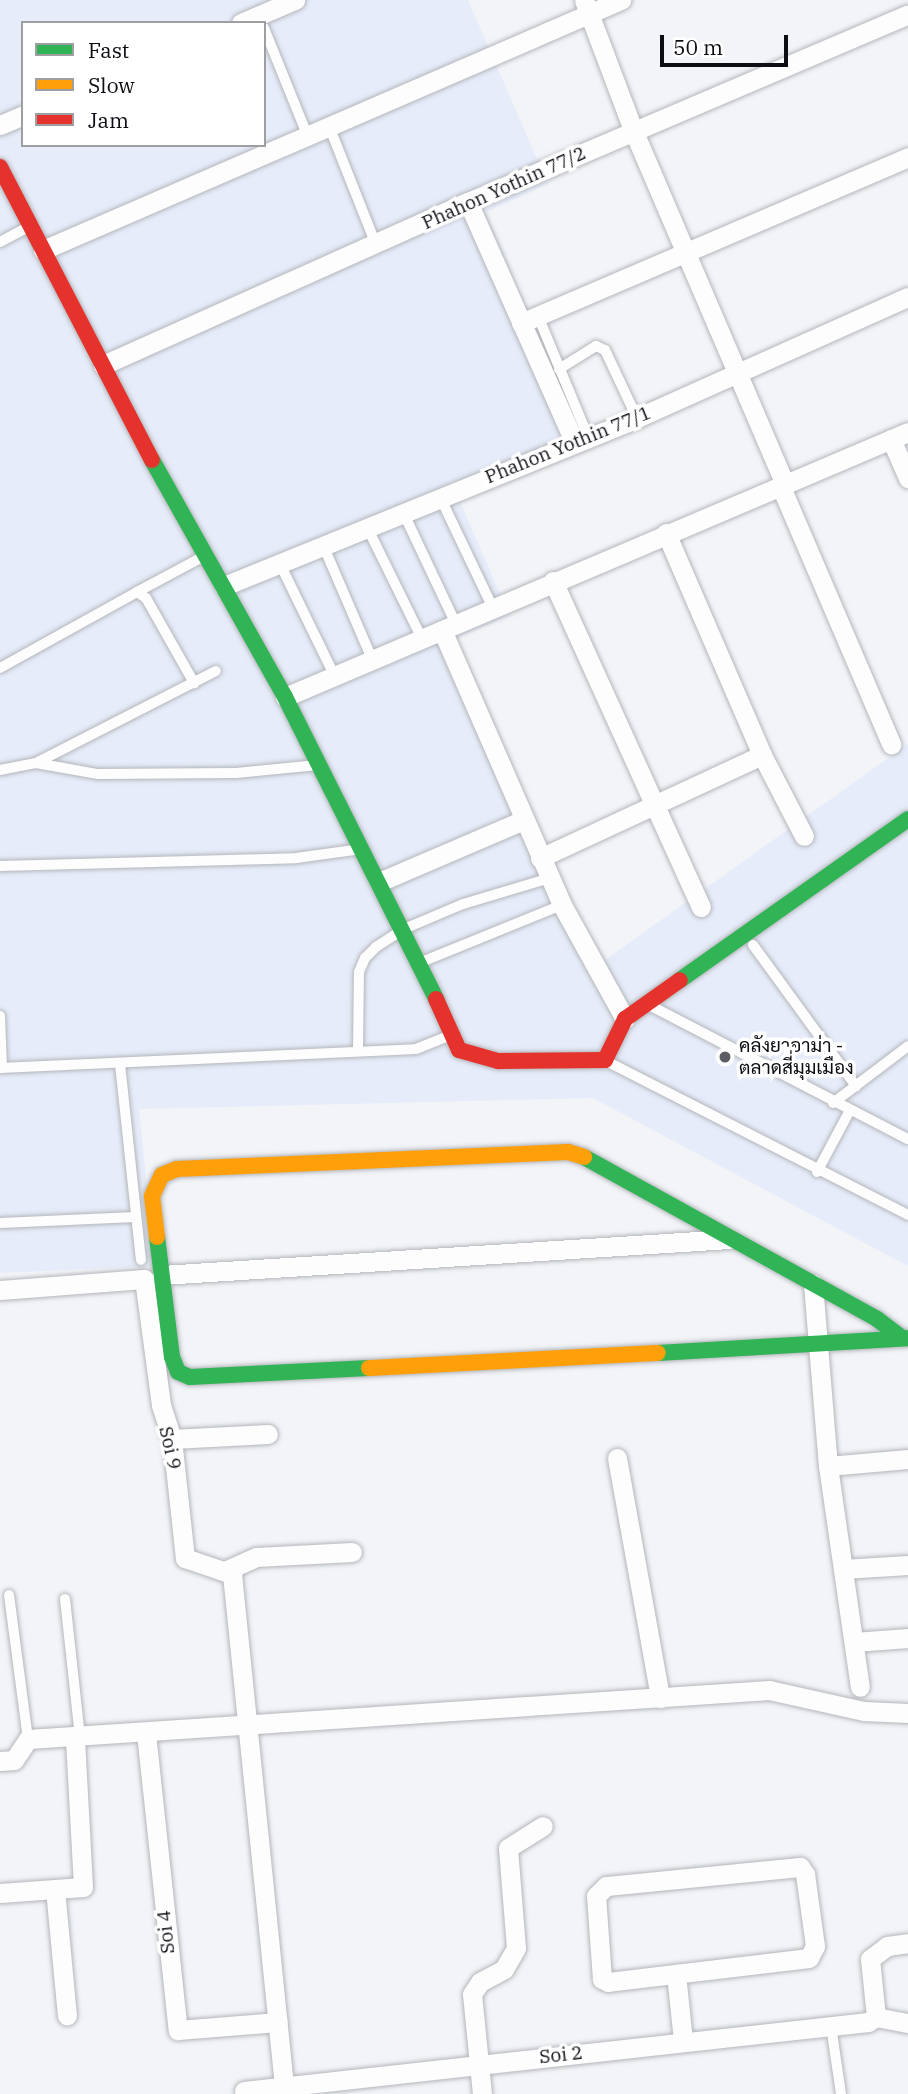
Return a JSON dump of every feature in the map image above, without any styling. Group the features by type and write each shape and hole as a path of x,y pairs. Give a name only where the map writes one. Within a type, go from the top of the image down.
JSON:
{"street":[{"path":"256,18 295,0"},
{"path":"43,250 308,137 587,7 621,0"},
{"path":"587,7 634,132 891,744"},
{"name":"Phahon Yothin 77/2","path":"103,365 468,202 908,14"},
{"path":"0,125 21,116"},
{"path":"530,320 908,157"},
{"path":"0,167 103,365 285,697 404,929 459,1050 498,1061 605,1060 625,1019 908,819"},
{"path":"468,202 530,320 581,440"},
{"name":"Phahon Yothin 77/1","path":"224,586 637,418 908,297"},
{"path":"285,697 336,678 553,581 899,435 908,478"},
{"path":"666,533 762,755 804,836"},
{"path":"553,581 651,803 701,907"},
{"path":"449,627 540,858 562,905 625,1019"},
{"path":"540,858 651,803 762,755"},
{"path":"379,881 524,820"},
{"path":"568,1152 592,1158 729,1239 877,1319 905,1338 816,1345 190,1377 178,1372 172,1357 152,1196 162,1175 177,1169 568,1152"},
{"path":"162,1275 729,1239"},
{"name":"Soi 9","path":"0,1290 144,1279 161,1405 172,1440 184,1558 227,1570"},
{"path":"813,1284 828,1466 860,1687"},
{"path":"172,1440 268,1434"},
{"path":"617,1458 660,1698"},
{"path":"828,1466 908,1459"},
{"path":"284,2086 232,1574 227,1570 256,1557 352,1552"},
{"path":"843,1569 908,1565"},
{"path":"854,1642 908,1638"},
{"path":"0,1761 14,1760 28,1739 248,1727 769,1690 855,1709 908,1713"},
{"name":"Soi 4","path":"146,1733 178,2030 278,2022"},
{"path":"0,1893 83,1887 86,1881 78,1737"},
{"path":"482,2094 477,2065 474,1987 504,1969 516,1948 508,1848 542,1826"},
{"path":"800,1867 805,1874 815,1946 809,1958 676,1974 608,1982 602,1979 599,1890 800,1867"},
{"path":"55,1889 67,2015"},
{"path":"908,1942 887,1946 870,1959 876,2017 908,2023"},
{"path":"676,1974 683,2041"},
{"name":"Soi 2","path":"244,2091 831,2026 876,2017"}],"lane":[{"path":"266,41 308,137"},
{"path":"329,126 376,245"},
{"path":"0,242 30,226"},
{"path":"530,320 559,369 581,440"},
{"path":"559,369 596,346 605,350 637,418"},
{"path":"440,496 493,608"},
{"path":"403,512 449,627"},
{"path":"367,527 422,639"},
{"path":"323,545 373,661"},
{"path":"0,668 206,555"},
{"path":"280,564 336,678"},
{"path":"137,592 146,598 194,683"},
{"path":"0,770 36,763 216,671"},
{"path":"36,763 98,774 236,773 319,765"},
{"path":"0,866 296,858 362,849"},
{"path":"358,1051 359,972 365,958 404,929 463,904 550,878"},
{"path":"419,963 562,905"},
{"path":"753,945 856,1086"},
{"path":"648,1004 849,1112 908,1139"},
{"path":"0,1016 1,1068 416,1049 451,1035"},
{"path":"833,1103 908,1046"},
{"path":"605,1060 908,1216"},
{"path":"120,1064 141,1260"},
{"path":"817,1171 849,1112"},
{"path":"0,1223 136,1217"},
{"path":"9,1595 28,1739"},
{"path":"65,1599 78,1737"},
{"path":"831,2026 841,2094"}],"shaded area":[{"path":"0,0 468,0 548,184 486,212 584,446 458,497 510,616 454,639 598,965 908,744 908,1266 593,1098 139,1109 155,1266 0,1273"}],"traffic: fast":[{"path":"152,460 285,697 436,999"},
{"path":"680,980 908,819"},
{"path":"584,1157 877,1319 902,1338"},
{"path":"157,1237 172,1357 178,1372 190,1377 369,1368"},
{"path":"658,1353 908,1338"}],"traffic: slow":[{"path":"157,1237 152,1196 162,1175 177,1169 568,1152 584,1157"},
{"path":"369,1368 658,1353"}],"traffic: jam":[{"path":"0,167 152,460"},
{"path":"436,999 459,1050 498,1061 605,1060 625,1019 680,980"}],"place":[{"name":"คลังยาอาม่า - ตลาดสี่มุมเมือง","path":"725,1057"}]}
